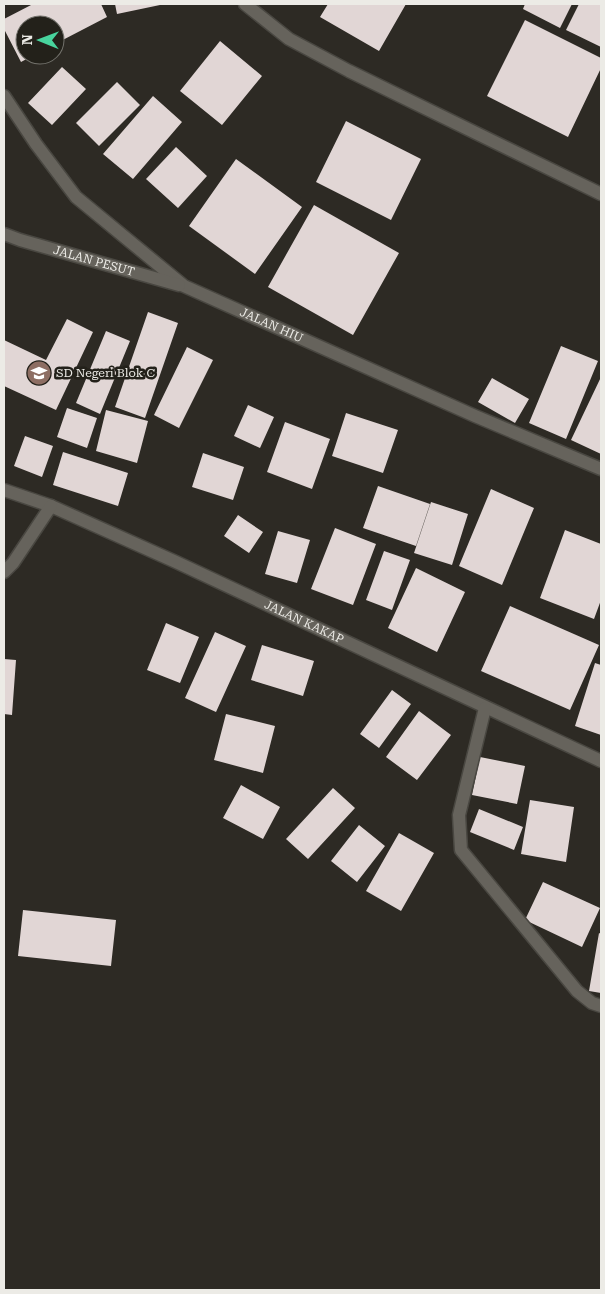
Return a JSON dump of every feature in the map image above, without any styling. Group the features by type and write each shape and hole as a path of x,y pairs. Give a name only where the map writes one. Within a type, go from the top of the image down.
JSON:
{"street":[{"path":"245,4 289,39 349,71 601,194"},
{"name":"JALAN HIU","path":"4,96 36,144 76,197 184,286 601,470"},
{"name":"JALAN PESUT","path":"4,234 184,286"},
{"name":"JALAN KAKAP","path":"4,490 51,506 176,562 601,762"},
{"path":"4,572 13,563 51,506"},
{"path":"485,708 460,815 461,850 576,991 592,1003 601,1006"}],"building":[{"path":"33,4 101,4 107,17 65,39 65,15 15,15 15,50 4,29 4,19"},
{"path":"115,4 160,4 160,5 117,14"},
{"path":"328,4 406,4 379,51 320,17"},
{"path":"525,4 572,4 560,28 523,9"},
{"path":"579,4 601,4 601,47 566,30"},
{"path":"525,20 601,58 601,68 568,137 487,96"},
{"path":"220,41 262,76 222,125 180,91"},
{"path":"62,67 86,89 52,125 28,103"},
{"path":"117,82 140,105 99,146 76,123"},
{"path":"153,96 182,122 133,179 103,154"},
{"path":"346,121 421,159 391,220 316,182"},
{"path":"176,147 207,176 178,208 146,179"},
{"path":"236,159 302,207 255,274 189,226"},
{"path":"314,205 399,253 353,335 268,287"},
{"path":"148,312 178,323 145,418 115,407"},
{"name":"SD Negeri Blok C","path":"67,319 93,332 56,410 4,386 4,340 46,360"},
{"path":"106,331 130,341 100,414 76,403"},
{"path":"561,346 598,361 566,439 529,423"},
{"path":"187,347 213,360 179,428 154,415"},
{"path":"601,377 601,454 571,440"},
{"path":"492,378 529,399 515,423 478,402"},
{"path":"248,405 274,417 260,448 234,436"},
{"path":"67,408 97,418 87,448 57,437"},
{"path":"106,410 148,421 137,463 96,451"},
{"path":"346,413 398,430 383,473 332,456"},
{"path":"285,422 330,439 312,489 267,472"},
{"path":"25,436 53,446 42,477 14,466"},
{"path":"63,452 128,473 118,506 53,485"},
{"path":"203,453 244,467 233,500 192,487"},
{"path":"378,486 430,504 416,546 363,528"},
{"path":"491,489 534,508 502,585 459,566"},
{"path":"431,502 468,514 452,565 414,553"},
{"path":"238,515 263,532 249,553 224,536"},
{"path":"335,528 376,544 353,605 311,589"},
{"path":"565,530 601,544 601,600 594,619 540,598"},
{"path":"278,531 310,540 297,583 265,574"},
{"path":"384,551 410,560 392,610 366,600"},
{"path":"416,568 465,592 437,652 388,628"},
{"path":"510,606 599,645 570,710 481,671"},
{"path":"166,623 199,637 180,683 147,670"},
{"path":"215,632 246,646 216,712 185,698"},
{"path":"262,645 314,661 303,696 251,680"},
{"path":"4,659 16,660 12,715 4,714"},
{"path":"595,663 601,665 601,735 575,726"},
{"path":"392,690 411,704 379,748 360,734"},
{"path":"419,711 451,735 417,780 386,757"},
{"path":"226,714 275,726 263,773 214,760"},
{"path":"480,757 525,766 517,804 472,795"},
{"path":"241,785 280,807 263,839 223,818"},
{"path":"333,788 355,808 308,859 286,839"},
{"path":"530,800 574,807 566,862 521,854"},
{"path":"479,809 523,827 514,850 470,832"},
{"path":"359,825 385,846 357,882 331,861"},
{"path":"399,833 434,853 401,911 366,891"},
{"path":"543,882 600,908 582,947 525,920"},
{"path":"23,910 116,920 111,966 18,956"},
{"path":"599,933 601,934 601,993 589,991"}],"place":[{"name":"SD Negeri Blok C","path":"39,373"}]}
